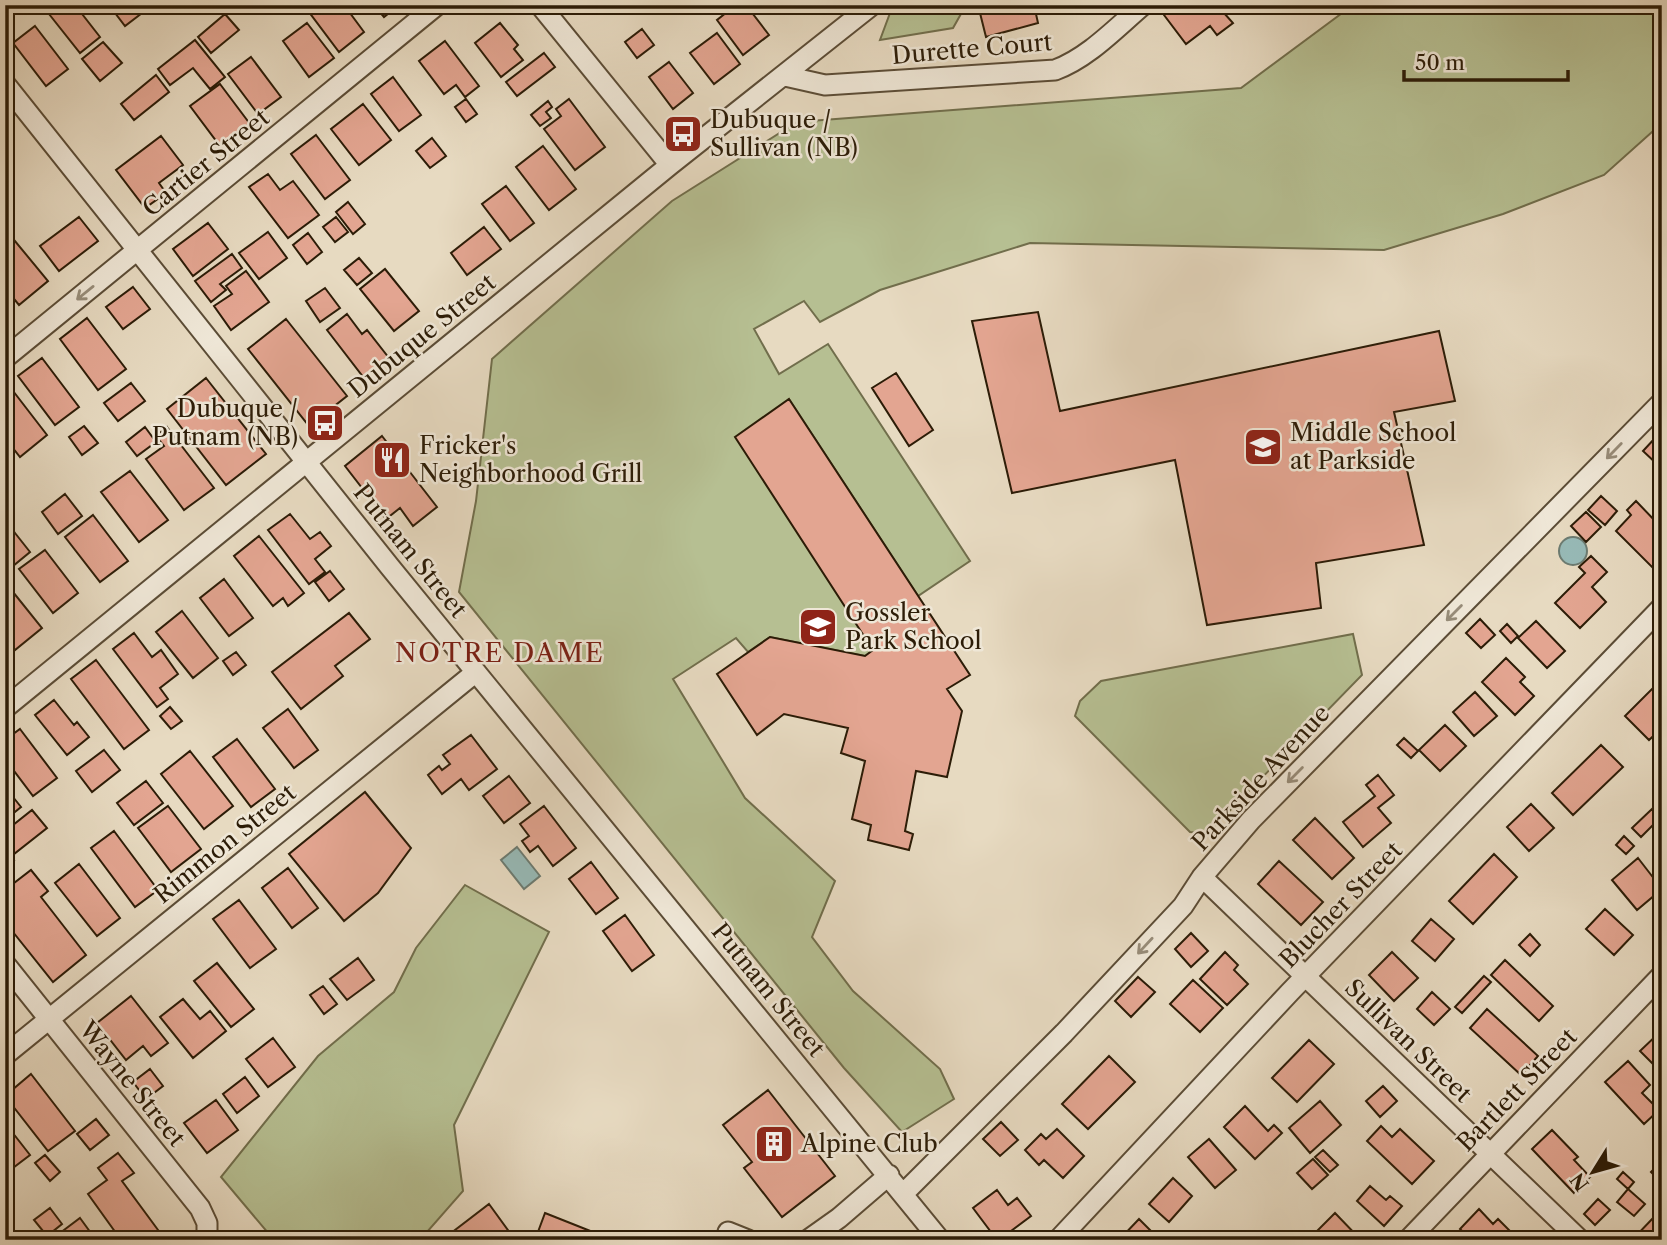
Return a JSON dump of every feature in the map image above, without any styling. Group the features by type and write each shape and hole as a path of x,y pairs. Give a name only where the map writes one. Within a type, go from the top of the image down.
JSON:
{"street":[{"name":"Cartier Street","path":"5,358 437,5"},
{"path":"540,5 670,165"},
{"name":"Dubuque Street","path":"5,708 670,165 872,5"},
{"name":"Durette Court","path":"785,76 825,85 1055,70 1070,65 1143,5"},
{"name":"Putnam Street","path":"5,84 476,672 940,1240"},
{"name":"Parkside Avenue","path":"903,1194 1064,1033 1183,906 1202,877 1251,820 1662,402"},
{"name":"Blucher Street","path":"1058,1240 1305,977 1662,607"},
{"name":"Rimmon Street","path":"5,1055 476,672"},
{"name":"Sullivan Street","path":"1202,877 1580,1240"},
{"name":"Wayne Street","path":"5,964 200,1208 207,1223 207,1240"},
{"name":"Bartlett Street","path":"1408,1240 1662,975"},
{"path":"808,1240 839,1218 889,1175"},
{"path":"728,1232 748,1240"}],"green space":[{"path":"893,5 966,5 953,28 880,40"},
{"path":"1353,5 1662,5 1662,123 1604,175 1503,214 1384,250 1030,243 880,290 820,322 804,301 754,329 779,374 828,344 970,561 918,596 789,399 873,650 865,656 770,637 748,652 736,638 673,679 745,798 835,881 812,937 853,991 940,1069 954,1099 902,1132 844,1068 459,592 476,501 492,359 672,201 797,122 1241,88"},
{"path":"1353,634 1362,675 1207,834 1190,832 1075,716 1080,701 1101,681"},
{"path":"465,885 549,932 454,1125 463,1191 420,1240 274,1240 221,1177 318,1056 394,992 416,948"}],"water":[{"path":"1573,537 1583,541 1587,551 1583,561 1573,565 1563,561 1559,551 1563,541"},
{"path":"517,847 540,876 524,889 501,860"}],"building":[{"path":"60,5 75,5 100,37 80,53 49,14"},
{"path":"109,5 143,5 146,10 125,26"},
{"path":"309,5 344,5 364,32 339,52 306,8"},
{"path":"374,5 399,5 384,17"},
{"path":"736,5 746,5 769,35 743,55 717,20"},
{"path":"978,5 1034,5 1038,23 986,37"},
{"path":"1177,5 1234,5 1224,13 1233,23 1217,35 1210,26 1186,44 1164,15"},
{"path":"225,14 239,30 211,53 198,37"},
{"path":"307,23 334,58 309,77 283,41"},
{"path":"500,23 518,45 514,49 523,60 501,77 475,43"},
{"path":"35,26 68,69 46,86 13,43"},
{"path":"642,29 654,45 637,58 625,42"},
{"path":"717,33 740,64 714,84 690,53"},
{"path":"195,40 225,77 210,89 193,68 170,85 158,69"},
{"path":"445,41 479,86 465,97 456,85 444,94 419,61"},
{"path":"103,42 122,63 100,81 82,59"},
{"path":"544,53 555,67 517,96 506,82"},
{"path":"251,57 281,97 258,114 228,74"},
{"path":"669,62 693,93 673,109 649,77"},
{"path":"156,75 169,92 134,120 121,104"},
{"path":"393,77 421,115 399,131 371,94"},
{"path":"220,84 250,124 220,146 190,106"},
{"path":"466,99 477,114 466,122 455,107"},
{"path":"569,99 605,147 575,170 544,129 561,116 556,109"},
{"path":"548,101 552,107 546,112 551,118 540,126 531,115"},
{"path":"363,104 391,140 359,165 331,129"},
{"path":"316,135 350,180 325,199 291,154"},
{"path":"161,136 183,165 159,183 166,193 145,208 116,170"},
{"path":"432,138 446,156 430,168 416,151"},
{"path":"543,146 576,189 549,210 516,167"},
{"path":"268,174 280,190 293,181 319,215 288,238 249,187"},
{"path":"506,186 534,223 510,241 482,204"},
{"path":"348,202 365,224 353,234 336,212"},
{"path":"79,217 98,241 59,271 40,246"},
{"path":"336,217 348,232 335,242 323,227"},
{"path":"208,223 228,249 193,276 173,249"},
{"path":"484,227 501,249 467,275 451,253"},
{"path":"5,229 48,281 19,305 5,288"},
{"path":"268,232 287,258 259,279 239,253"},
{"path":"308,233 322,252 307,264 293,245"},
{"path":"232,254 242,268 220,284 226,290 211,302 195,281"},
{"path":"359,258 372,273 357,285 344,270"},
{"path":"385,269 419,311 394,331 360,289"},
{"path":"246,271 269,302 231,330 214,306 232,294 226,286"},
{"path":"133,287 150,309 123,329 106,307"},
{"path":"325,288 340,308 320,322 306,301"},
{"path":"1038,312 1060,411 1439,331 1455,401 1394,412 1424,545 1316,563 1321,608 1207,625 1175,460 1012,493 972,321"},
{"path":"347,314 362,334 367,330 389,358 364,378 327,330"},
{"path":"87,318 126,369 98,390 60,339"},
{"path":"286,319 347,396 309,426 248,349"},
{"path":"42,358 79,407 55,425 18,376"},
{"path":"896,373 933,430 909,446 872,388"},
{"path":"206,378 266,454 226,485 167,409"},
{"path":"131,383 145,401 118,421 104,403"},
{"path":"10,387 47,435 20,457 5,438 5,391"},
{"path":"789,399 970,675 947,689 962,711 947,777 916,771 905,831 913,834 909,850 868,840 871,825 852,819 865,761 841,753 848,728 784,714 757,735 717,674 770,637 865,656 873,650 735,437"},
{"path":"84,426 98,443 82,455 69,437"},
{"path":"145,427 156,442 137,456 126,442"},
{"path":"167,427 214,488 184,510 146,459 164,446 156,436"},
{"path":"382,436 437,507 413,526 400,508 386,519 345,466"},
{"path":"1656,437 1662,443 1662,461 1658,465 1643,451"},
{"path":"130,471 168,520 139,542 101,492"},
{"path":"65,494 82,516 58,534 42,512"},
{"path":"1601,496 1617,511 1605,525 1588,510"},
{"path":"1636,501 1659,525 1654,530 1662,538 1662,562 1654,569 1616,531 1631,515 1627,510"},
{"path":"1586,512 1601,527 1586,542 1571,526"},
{"path":"290,514 310,539 320,532 331,546 315,559 325,572 309,584 268,530"},
{"path":"93,515 128,561 100,582 65,537"},
{"path":"15,533 30,552 13,566 5,556 5,541"},
{"path":"259,536 304,593 288,606 283,598 273,606 234,556"},
{"path":"45,550 78,593 53,613 19,569"},
{"path":"1591,556 1607,572 1592,587 1606,602 1580,628 1555,603 1585,573 1579,567"},
{"path":"330,571 344,589 329,601 315,582"},
{"path":"224,579 253,618 229,636 200,598"},
{"path":"5,582 42,628 15,650 5,638"},
{"path":"182,611 218,658 193,678 156,632"},
{"path":"349,613 370,639 335,666 343,676 301,709 272,672"},
{"path":"1480,619 1495,635 1481,648 1466,633"},
{"path":"1536,621 1565,651 1547,668 1518,638"},
{"path":"1507,624 1518,636 1511,643 1500,631"},
{"path":"134,633 152,657 161,650 178,674 160,688 168,699 157,707 113,649"},
{"path":"236,652 246,665 233,675 223,661"},
{"path":"1506,658 1525,677 1520,682 1534,696 1515,715 1482,682"},
{"path":"96,660 149,730 124,749 71,679"},
{"path":"1655,686 1662,691 1662,728 1649,740 1625,716"},
{"path":"1475,692 1497,716 1474,736 1453,712"},
{"path":"54,700 74,725 77,722 89,737 67,755 35,715"},
{"path":"170,707 182,721 171,729 160,716"},
{"path":"288,709 318,750 294,768 263,728"},
{"path":"1445,725 1466,746 1440,771 1419,750"},
{"path":"20,729 57,778 33,796 5,759 5,740"},
{"path":"471,735 497,769 469,790 461,779 442,794 428,775 439,766 442,770 450,764 443,755"},
{"path":"1404,738 1418,751 1411,758 1397,745"},
{"path":"237,739 275,789 251,807 213,757"},
{"path":"1601,745 1623,767 1573,815 1552,793"},
{"path":"104,750 120,770 92,792 76,771"},
{"path":"190,751 233,806 204,829 161,774"},
{"path":"1378,775 1394,795 1378,808 1391,823 1363,847 1343,822 1375,796 1366,785"},
{"path":"509,776 530,803 504,823 483,796"},
{"path":"146,781 163,803 134,825 117,803"},
{"path":"5,787 21,807 5,820"},
{"path":"365,792 411,848 378,893 344,921 289,854"},
{"path":"1531,804 1554,828 1529,851 1507,827"},
{"path":"168,806 201,849 171,872 138,828"},
{"path":"544,806 576,848 553,866 538,846 530,852 522,841 529,836 520,824"},
{"path":"1652,809 1660,818 1641,837 1632,828"},
{"path":"32,810 47,828 14,854 5,843 5,820 8,818 13,825"},
{"path":"1315,818 1354,858 1332,879 1293,840"},
{"path":"114,831 158,890 135,907 91,848"},
{"path":"1624,836 1634,846 1626,854 1616,845"},
{"path":"5,849 14,860 5,867"},
{"path":"1494,854 1517,877 1473,924 1449,901"},
{"path":"1638,858 1662,889 1637,910 1612,880"},
{"path":"1279,861 1323,902 1301,925 1258,884"},
{"path":"591,862 618,898 596,914 569,879"},
{"path":"79,864 120,918 97,936 55,883"},
{"path":"288,868 318,908 292,928 262,888"},
{"path":"31,870 48,891 41,897 86,955 53,982 5,922 5,890"},
{"path":"239,900 276,949 250,968 213,919"},
{"path":"1605,909 1633,935 1614,955 1586,929"},
{"path":"625,915 654,955 632,971 603,931"},
{"path":"1431,919 1454,939 1435,961 1412,941"},
{"path":"1191,933 1208,951 1191,967 1175,949"},
{"path":"1530,934 1540,945 1530,956 1519,945"},
{"path":"1225,952 1238,965 1234,970 1248,984 1227,1005 1200,979"},
{"path":"1392,952 1418,978 1394,1001 1369,975"},
{"path":"358,958 374,980 347,1000 330,979"},
{"path":"1505,960 1553,1006 1539,1021 1491,975"},
{"path":"217,963 254,1009 231,1027 194,981"},
{"path":"1484,976 1491,982 1462,1013 1455,1007"},
{"path":"1138,977 1155,992 1131,1017 1115,1001"},
{"path":"1193,980 1223,1008 1200,1032 1170,1004"},
{"path":"323,986 337,1004 324,1014 310,995"},
{"path":"1432,992 1450,1009 1434,1025 1417,1009"},
{"path":"131,996 168,1043 151,1056 143,1046 126,1060 97,1023"},
{"path":"183,999 200,1019 210,1011 226,1031 193,1058 160,1017"},
{"path":"1487,1009 1538,1056 1521,1075 1470,1028"},
{"path":"1662,1030 1662,1073 1640,1051"},
{"path":"273,1038 295,1067 268,1087 246,1059"},
{"path":"1309,1040 1334,1064 1297,1102 1272,1078"},
{"path":"1109,1056 1135,1082 1088,1129 1062,1104"},
{"path":"1628,1061 1650,1085 1642,1093 1659,1110 1644,1124 1605,1082"},
{"path":"150,1069 163,1086 146,1099 133,1082"},
{"path":"31,1074 75,1131 48,1151 5,1096"},
{"path":"245,1077 259,1096 237,1113 223,1094"},
{"path":"1383,1086 1397,1101 1380,1117 1366,1101"},
{"name":"Alpine Club","path":"768,1090 835,1176 782,1217 744,1168 752,1162 723,1125"},
{"path":"216,1100 238,1130 207,1153 184,1123"},
{"path":"1320,1101 1341,1125 1310,1153 1289,1128"},
{"path":"1245,1106 1268,1131 1274,1125 1282,1133 1255,1159 1224,1127"},
{"path":"96,1119 109,1135 90,1150 77,1134"},
{"path":"1001,1122 1018,1140 1000,1156 983,1139"},
{"path":"5,1123 30,1155 5,1174"},
{"path":"1381,1126 1392,1137 1400,1129 1434,1161 1412,1184 1367,1141"},
{"path":"1057,1129 1084,1156 1063,1178 1044,1160 1039,1165 1025,1150 1041,1134 1046,1139"},
{"path":"1552,1130 1578,1157 1574,1160 1590,1177 1574,1193 1532,1149"},
{"path":"1209,1139 1236,1170 1215,1188 1188,1157"},
{"path":"1323,1150 1338,1165 1330,1172 1315,1157"},
{"path":"118,1153 134,1173 122,1181 161,1234 154,1240 121,1240 88,1194 107,1180 98,1168"},
{"path":"45,1155 60,1172 50,1181 35,1163"},
{"path":"1313,1159 1328,1175 1312,1189 1297,1173"},
{"path":"1662,1161 1662,1183 1651,1172"},
{"path":"1623,1172 1634,1182 1628,1189 1617,1179"},
{"path":"1173,1178 1192,1196 1169,1222 1149,1204"},
{"path":"1370,1186 1386,1200 1390,1196 1402,1206 1384,1226 1357,1201"},
{"path":"1628,1189 1645,1204 1634,1216 1617,1202"},
{"path":"997,1190 1008,1205 1017,1198 1031,1216 999,1240 973,1208"},
{"path":"1598,1199 1610,1210 1595,1225 1584,1214"},
{"path":"489,1204 510,1233 501,1240 442,1240"},
{"path":"50,1208 62,1224 47,1236 34,1220"},
{"path":"1479,1209 1493,1224 1498,1219 1514,1235 1510,1240 1471,1240 1460,1229"},
{"path":"545,1213 613,1240 535,1240"},
{"path":"1335,1213 1361,1240 1325,1240 1317,1231"},
{"path":"1655,1216 1662,1223 1662,1240 1632,1240"},
{"path":"80,1218 96,1240 52,1239"},
{"path":"1139,1219 1160,1240 1119,1240"}],"place":[{"name":"Dubuque / Sullivan (NB)","path":"683,134"},
{"name":"Dubuque / Putnam (NB)","path":"325,423"},
{"name":"Middle School at Parkside","path":"1263,447"},
{"name":"Fricker's Neighborhood Grill","path":"392,460"},
{"name":"Gossler Park School","path":"818,627"},
{"name":"Alpine Club","path":"774,1144"}],"district":[{"name":"NOTRE DAME","path":"500,653"}]}
